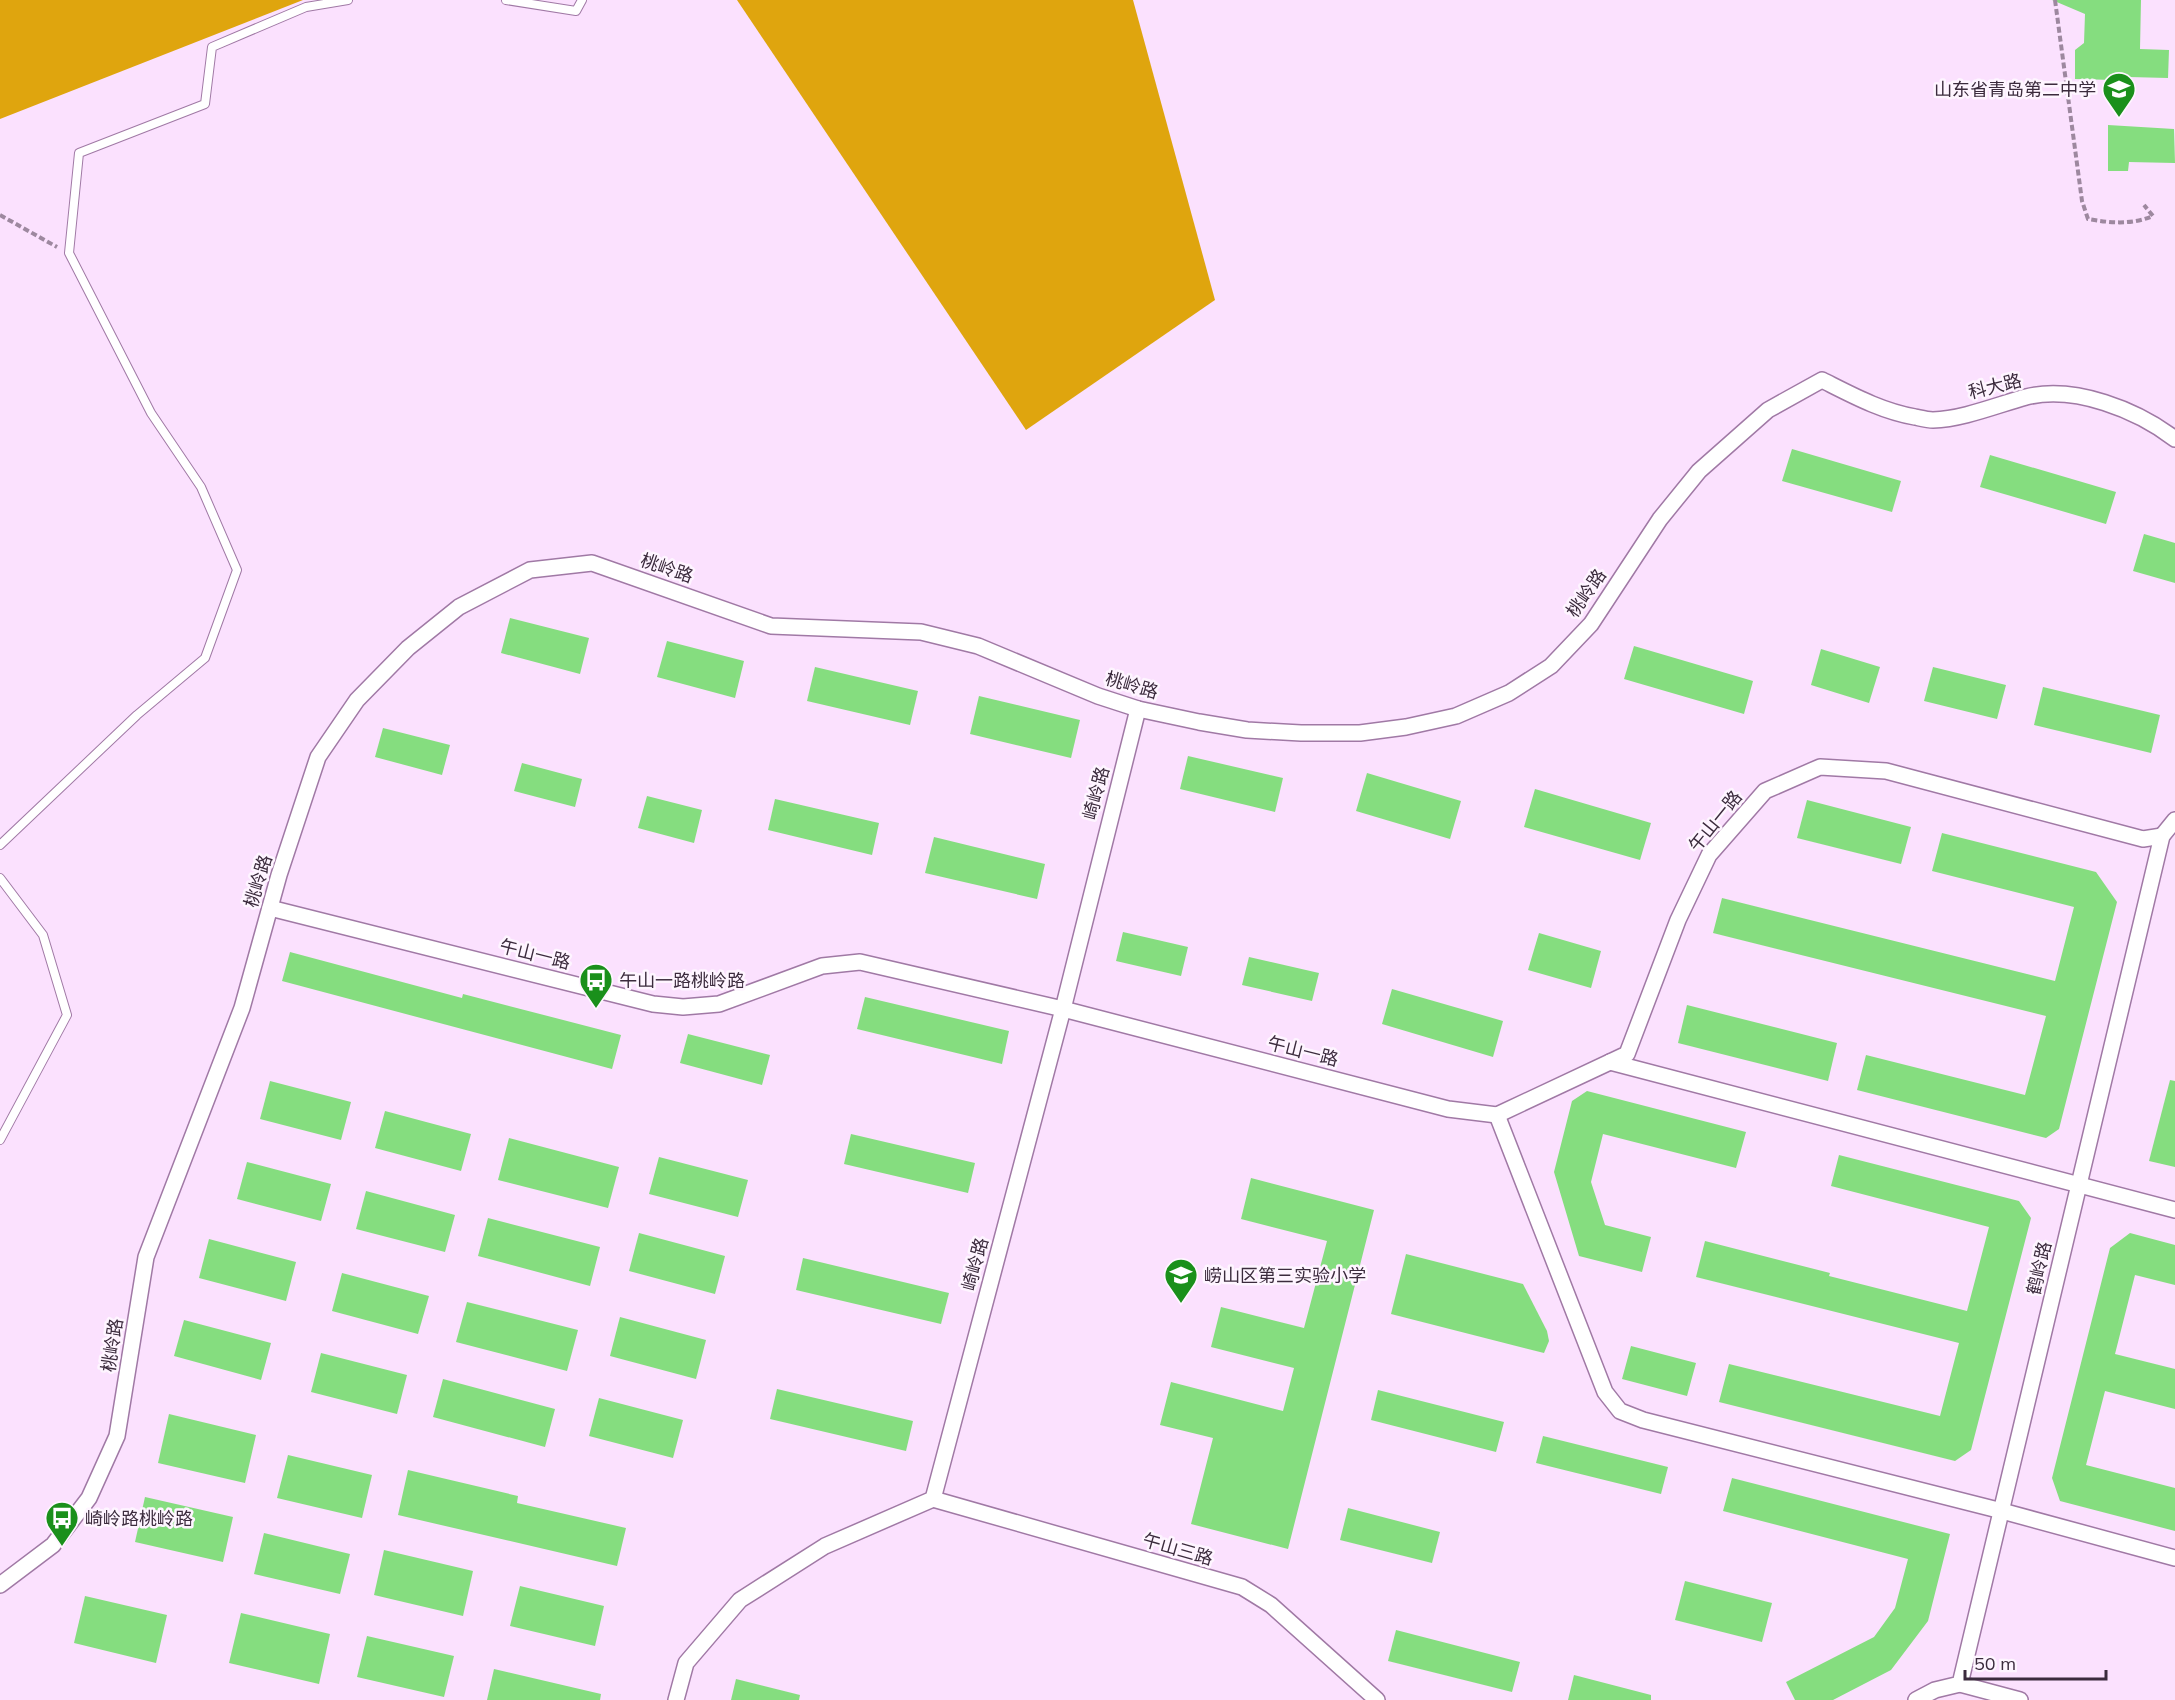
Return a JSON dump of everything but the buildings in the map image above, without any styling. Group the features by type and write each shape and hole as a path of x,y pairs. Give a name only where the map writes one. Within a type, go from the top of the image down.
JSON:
{"street":[{"name":"科大路","path":"1822,380 1868,403 1898,414 1932,420 1981,410 2029,396 2067,394 2106,402 2161,428 2175,439"},
{"name":"桃岭路","path":"0,1585 53,1545 89,1498 117,1436 146,1257 242,1008 270,908 318,757 357,700 408,648 459,607 530,570 592,563 771,626 921,632 978,646 1098,696 1138,709 1247,730 1360,733 1406,727 1456,716 1509,693 1551,666 1591,624 1659,519 1699,471 1768,410 1822,380"},
{"name":"崎岭路","path":"933,1499 1063,1009 1138,709"},
{"name":"午山一路","path":"270,908 653,1004 683,1007 719,1004 822,966 860,962 1063,1009 1448,1109 1497,1115 1627,1054 1678,920 1709,855 1766,791 1820,767 1886,771 2143,839 2162,836"},
{"name":"鹤岭路","path":"1960,1684 2162,836 2175,820"},
{"path":"1610,1062 2175,1210"},
{"path":"1497,1115 1605,1392 1620,1411 1643,1420 2002,1511 2175,1558"},
{"path":"676,1700 686,1663 740,1600 825,1546 933,1499"},
{"name":"午山三路","path":"933,1499 1242,1587 1271,1605 1377,1700"},
{"path":"1916,1700 1935,1690 1960,1684 2019,1700"}],"lane":[{"path":"0,845 137,715 205,658 237,570 201,487 151,413 69,254 79,153 205,104 212,47 306,7 348,0"},
{"path":"506,0 576,11 582,0"},
{"path":"0,878 43,935 67,1015 0,1140"}],"path":[{"path":"2055,0 2082,201 2088,219 2113,224 2139,222 2153,216 2144,205"},
{"path":"0,215 69,254"}],"shaded area":[{"path":"0,0 303,0 0,119"},
{"path":"737,0 1133,0 1215,300 1026,430"}],"place":[{"name":"山东省青岛第二中学","path":"2119,118"},
{"name":"午山一路桃岭路","path":"596,1009"},
{"name":"崂山区第三实验小学","path":"1181,1304"},
{"name":"崎岭路桃岭路","path":"62,1547"}]}
